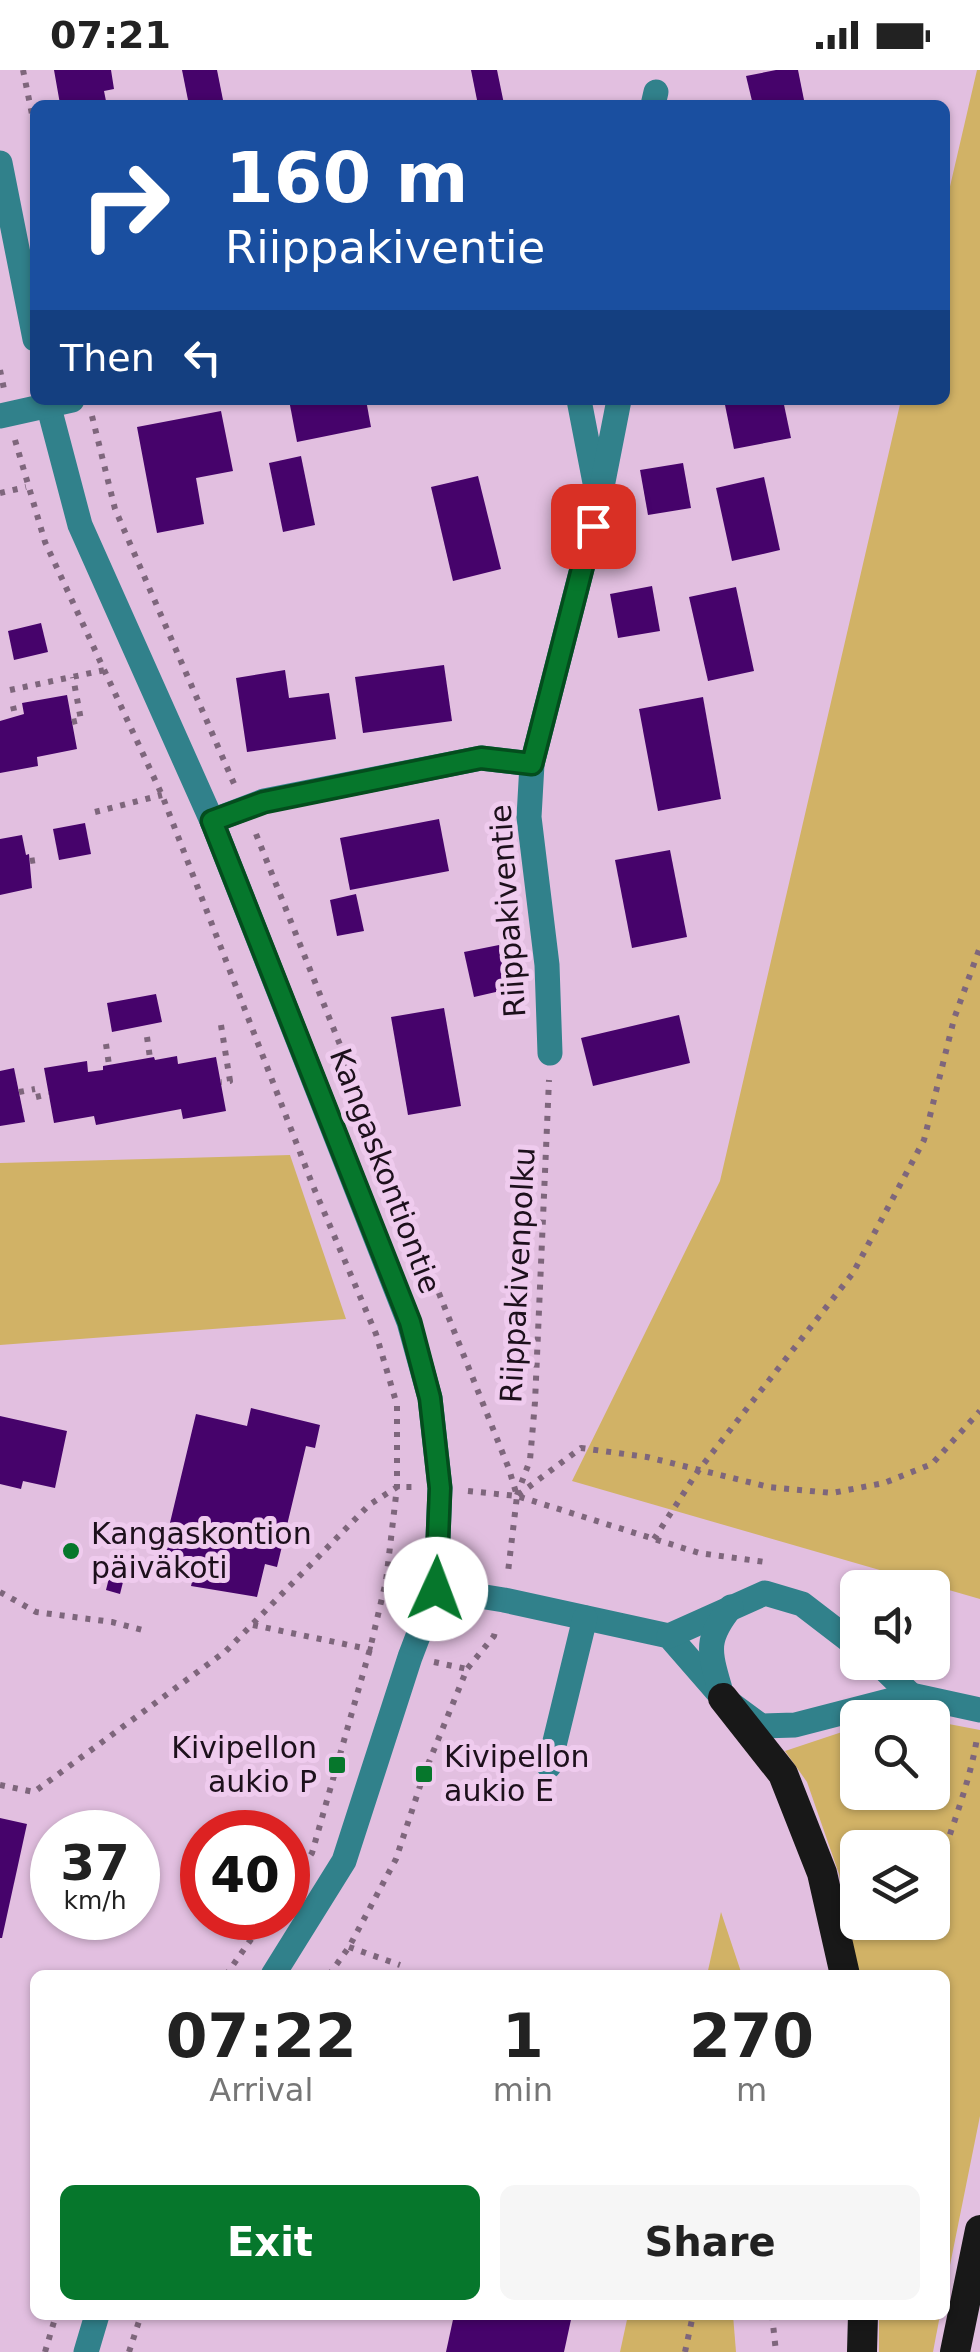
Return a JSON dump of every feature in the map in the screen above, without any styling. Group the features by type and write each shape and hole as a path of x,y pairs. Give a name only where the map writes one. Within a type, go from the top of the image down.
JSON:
{"highway":[{"path":"723,1698 783,1774 822,1874 844,1970"},
{"path":"955,2352 980,2230"},
{"path":"862,2320 862,2352"}],"street":[{"path":"0,163 30,315"},
{"path":"4,415 44,405"},
{"name":"Kangaskontiontie","path":"57,405 80,526 212,821 410,1322 430,1398 440,1488 436,1589 344,1861 275,1970"},
{"name":"Riippakiventie","path":"580,405 599,502"},
{"name":"Riippakiventie","path":"550,1053 548,965 529,817 532,764 599,502 618,405"},
{"name":"Riippakiventie","path":"212,821 264,802 481,758 532,764"},
{"path":"436,1589 669,1636 765,1593 802,1604 840,1633"},
{"path":"723,1698 709,1651 715,1626 732,1607"},
{"path":"549,1766 585,1618"},
{"path":"669,1636 723,1698 761,1726 795,1726 911,1695 980,1710"},
{"path":"895,1680 911,1695"},
{"path":"86,2352 96,2320"}],"path":[{"path":"24,70 30,102"},
{"path":"0,370 4,415 45,542 162,795 299,1150 376,1334 397,1405 397,1487 386,1582 310,1855"},
{"path":"89,405 115,509 245,808 517,1496"},
{"path":"0,493 26,487"},
{"path":"10,690 105,670"},
{"path":"72,722 80,720 73,677"},
{"path":"13,706 15,716"},
{"path":"95,812 162,795"},
{"path":"30,862 42,859"},
{"path":"654,1539 698,1471 853,1273 924,1140 954,1019 980,947"},
{"path":"221,1025 230,1081 221,1082"},
{"path":"147,1037 150,1058"},
{"path":"106,1044 109,1065"},
{"name":"Riippakivenpolku","path":"332,1970 349,1947 396,1860 424,1774 467,1669 494,1636 504,1600 517,1496 530,1460 536,1402 550,1053"},
{"path":"19,1092 49,1094"},
{"path":"517,1496 580,1448 648,1457 768,1487 832,1493 884,1483 932,1464 980,1411"},
{"path":"0,1785 34,1792 226,1651 369,1504 397,1487 517,1496 700,1553 772,1563"},
{"path":"0,1592 36,1612 112,1622 146,1631"},
{"path":"252,1624 467,1669"},
{"path":"949,1830 971,1777 980,1722"},
{"path":"230,1970 251,1940"},
{"path":"349,1947 400,1965"},
{"path":"45,2352 55,2320"},
{"path":"129,2352 139,2320"},
{"path":"685,2352 692,2320"},
{"path":"773,2320 776,2352"}],"shaded area":[{"path":"980,70 980,1599 950,1590 950,1570 880,1570 572,1481 720,1181 900,405 950,405 950,186"},
{"path":"290,1155 346,1319 0,1345 0,1163"},
{"path":"950,1724 980,1730 980,2116 950,2265 950,1970 858,1970 852,1940 950,1940 950,1830 840,1830 840,1879 807,1782 785,1751 840,1733 840,1810 950,1810"},
{"path":"721,1912 740,1970 708,1970"},
{"path":"627,2320 733,2320 736,2352 620,2352"},
{"path":"879,2320 939,2320 933,2352 879,2352"}],"building":[{"path":"54,70 111,70 114,89 104,91 106,100 59,100"},
{"path":"182,70 217,70 223,100 188,100"},
{"path":"471,70 497,70 503,100 477,100"},
{"path":"798,70 804,100 752,100 746,76"},
{"path":"290,405 367,405 371,427 297,442"},
{"path":"725,405 784,405 791,438 734,449"},
{"path":"221,411 233,471 196,478 204,524 157,533 137,427"},
{"path":"301,456 315,525 283,532 269,463"},
{"path":"683,463 691,508 648,515 640,470"},
{"path":"478,476 501,569 453,581 431,487"},
{"path":"764,477 780,550 732,561 716,488"},
{"path":"652,586 660,631 618,638 610,594"},
{"path":"736,587 754,671 708,681 689,597"},
{"path":"41,623 48,652 14,660 8,631"},
{"path":"444,665 452,721 363,733 355,677"},
{"path":"285,670 289,698 329,693 336,739 247,752 236,678"},
{"path":"67,695 77,749 37,757 38,766 0,773 0,721 24,714 22,703"},
{"path":"703,697 721,799 658,811 639,709"},
{"path":"439,819 449,871 350,890 340,838"},
{"path":"85,823 91,854 59,860 53,829"},
{"path":"22,835 26,855 29,854 32,888 0,895 0,839"},
{"path":"670,850 687,937 632,948 615,860"},
{"path":"356,894 364,931 337,936 330,900"},
{"path":"499,945 509,989 474,997 464,952"},
{"path":"156,994 162,1022 112,1032 107,1003"},
{"path":"444,1008 461,1106 408,1115 391,1017"},
{"path":"679,1015 690,1063 593,1086 581,1038"},
{"path":"177,1056 178,1064 216,1057 226,1111 183,1119 181,1109 96,1125 94,1116 54,1123 44,1068 87,1061 88,1072 103,1070 103,1066"},
{"path":"14,1068 25,1122 0,1126 0,1071"},
{"path":"251,1408 320,1425 315,1448 306,1446 277,1567 265,1564 257,1597 191,1586 192,1582 158,1573 196,1414 247,1426"},
{"path":"0,1416 67,1431 55,1488 23,1481 21,1489 0,1484"},
{"path":"111,1570 125,1574 120,1594 106,1590"},
{"path":"0,1818 27,1824 2,1938 0,1938"},
{"path":"453,2320 571,2320 564,2352 446,2352"}],"place":[{"name":"Kangaskontion päiväkoti","path":"71,1551"},
{"name":"Kivipellon aukio P","path":"337,1765"},
{"name":"Kivipellon aukio E","path":"424,1774"}],"route":[{"path":"436,1589 440,1488 430,1398 410,1322 212,821 264,802 481,758 532,764 593,526"}]}
